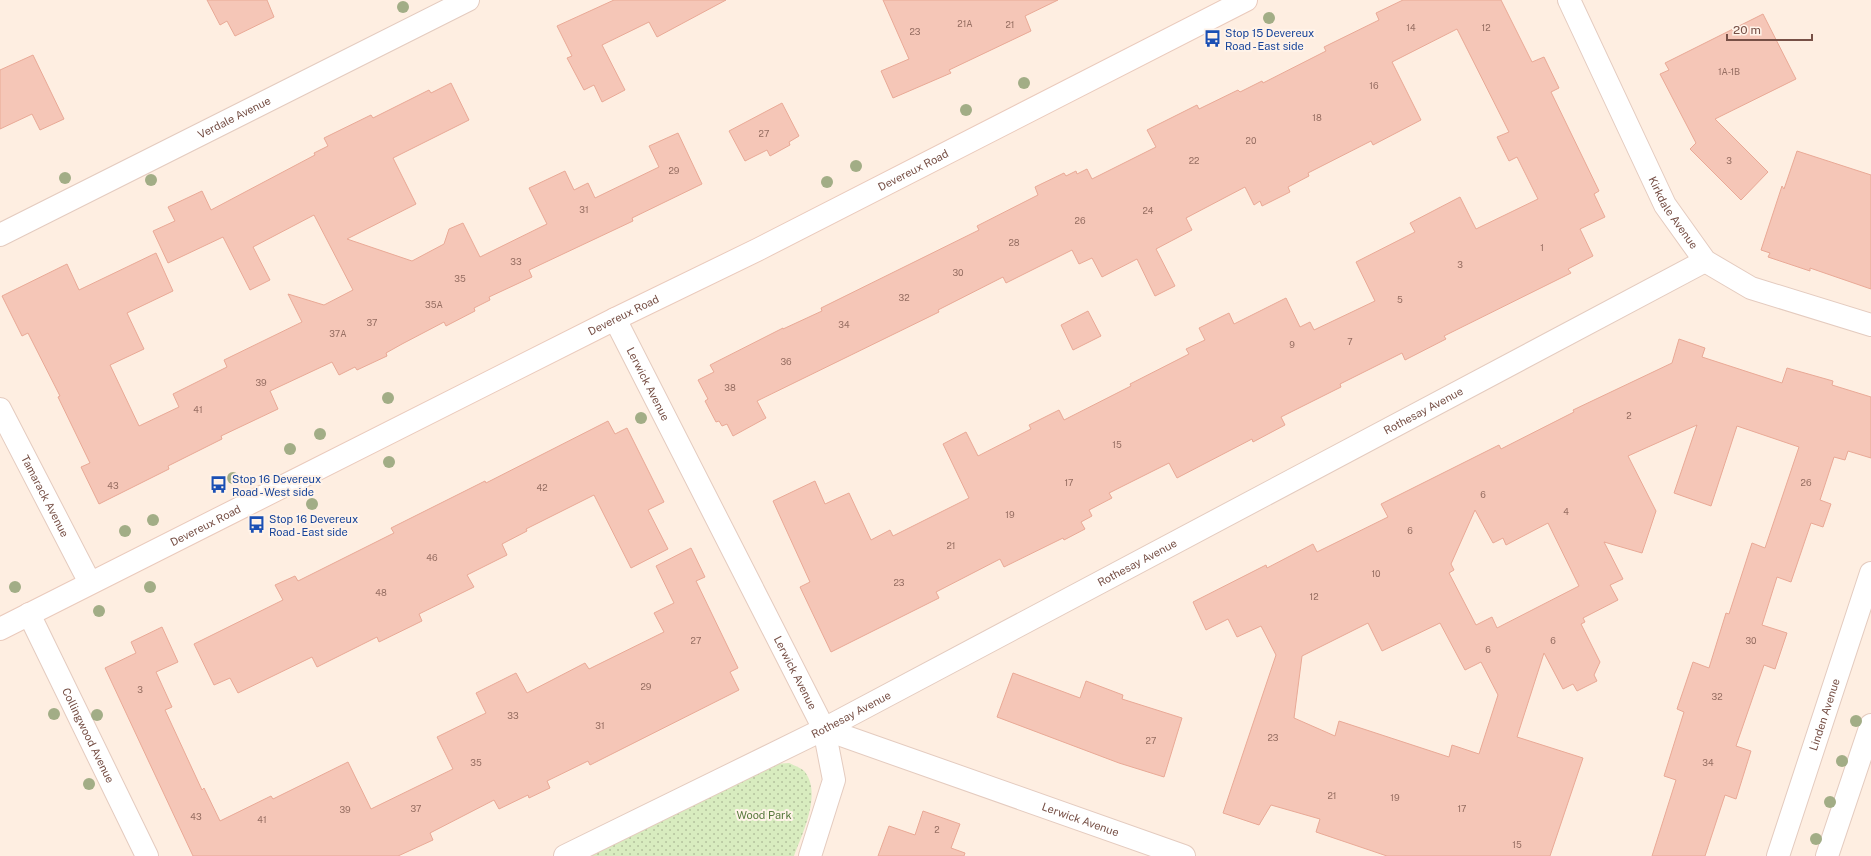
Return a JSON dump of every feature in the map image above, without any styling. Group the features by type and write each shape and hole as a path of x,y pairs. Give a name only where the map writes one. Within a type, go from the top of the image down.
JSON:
{"street":[{"name":"Verdale Avenue","path":"0,236 468,0"},
{"name":"Devereux Road","path":"0,629 615,319 759,249 1246,0"},
{"name":"Kirkdale Avenue","path":"1569,0 1666,205 1705,261 1751,288 1871,325"},
{"name":"Rothesay Avenue","path":"566,856 824,729 1705,261"},
{"name":"Lerwick Avenue","path":"615,319 824,729 1184,856"},
{"name":"Tamarack Avenue","path":"0,409 90,583"},
{"name":"Linden Avenue","path":"1778,856 1871,573"},
{"name":"Collingwood Avenue","path":"29,614 147,856"},
{"path":"1827,856 1871,725"},
{"path":"810,856 834,780 824,729"}],"green space":[{"name":"Wood Park","path":"789,763 805,772 810,781 812,791 809,814 794,856 591,856 775,764"}],"building":[{"path":"207,0 267,0 274,17 235,36 227,21 220,25"},
{"path":"614,0 726,0 657,37 649,22 602,45 625,90 602,102 594,85 584,90 567,58 572,56 557,26"},
{"path":"883,0 1058,0 1025,16 1031,31 949,70 951,73 893,98 881,71 909,59"},
{"path":"1403,0 1501,0 1532,62 1544,57 1559,88 1551,92 1599,191 1594,194 1605,217 1580,229 1593,256 1568,269 1571,273 1444,336 1446,339 1405,360 1402,353 1340,384 1341,387 1281,417 1285,425 1253,442 1252,439 1177,478 1169,463 1109,493 1112,498 1089,510 1092,516 1081,522 1085,529 1004,567 1000,559 936,592 939,598 831,652 800,587 810,582 773,501 815,481 825,504 849,493 871,540 890,530 893,536 969,498 943,444 966,432 978,456 1031,429 1029,425 1059,410 1064,420 1131,386 1130,384 1189,354 1186,349 1205,340 1199,328 1229,313 1234,324 1286,298 1300,327 1310,322 1314,330 1375,301 1356,262 1415,232 1410,223 1460,197 1476,229 1538,199 1517,157 1509,161 1497,137 1509,132 1457,29 1392,62 1421,120 1373,145 1371,141 1308,173 1309,176 1288,187 1290,192 1262,206 1260,201 1254,205 1245,187 1186,218 1192,230 1156,249 1175,286 1155,296 1137,259 1102,277 1092,258 1079,264 1072,250 1006,283 1003,277 938,310 939,312 757,401 766,418 733,436 727,424 722,426 719,421 716,422 705,401 708,399 698,380 714,372 710,365 783,328 822,311 821,308 979,230 977,226 1038,195 1035,187 1064,173 1066,176 1076,171 1077,174 1087,169 1092,179 1156,147 1147,130 1197,105 1199,109 1238,90 1240,92 1262,81 1263,83 1326,51 1324,47 1379,20 1376,13"},
{"path":"1763,14 1796,79 1715,119 1768,172 1741,200 1690,149 1696,143 1660,74 1669,70 1665,63"},
{"path":"33,55 64,119 40,130 32,114 0,129 0,70"},
{"path":"451,83 469,120 393,158 416,204 347,239 412,261 444,244 449,229 463,223 480,257 547,224 529,188 565,171 574,190 588,183 595,198 659,167 649,146 678,133 702,184 632,218 633,221 529,270 532,277 489,297 490,300 474,308 475,311 446,326 444,322 402,344 386,353 387,356 357,370 355,367 339,375 332,362 270,391 278,409 221,436 222,439 168,466 169,469 99,504 81,467 90,463 58,397 60,396 28,333 22,336 2,296 67,264 79,290 156,253 173,291 127,313 144,349 110,365 139,426 179,407 173,394 227,367 224,360 302,322 288,294 324,305 353,290 314,215 253,247 270,280 250,290 223,237 168,263 153,231 175,221 168,207 202,191 211,210 315,155 314,153 328,146 324,138 371,115 373,118 429,90 431,93"},
{"path":"782,103 799,136 789,142 790,145 770,156 767,150 745,161 729,131"},
{"path":"1797,151 1871,175 1871,289 1810,268 1810,271 1768,257 1770,253 1761,250 1782,186 1784,189"},
{"path":"1088,311 1101,336 1073,350 1061,325"},
{"path":"1679,339 1705,348 1702,357 1782,383 1787,368 1833,381 1832,385 1871,397 1871,458 1848,451 1845,460 1834,457 1820,500 1831,504 1823,527 1811,523 1791,582 1777,577 1762,625 1787,633 1775,669 1764,665 1736,746 1751,751 1736,799 1725,795 1705,856 1652,856 1676,780 1664,776 1684,712 1677,709 1693,662 1709,668 1726,613 1729,614 1752,543 1765,548 1799,447 1737,426 1711,506 1674,493 1697,425 1628,456 1656,511 1642,553 1604,542 1623,579 1610,585 1618,600 1583,618 1585,622 1581,624 1600,662 1594,675 1597,681 1577,691 1573,684 1563,689 1544,653 1517,737 1583,758 1550,856 1387,856 1316,832 1320,819 1271,805 1259,825 1223,813 1276,655 1261,626 1237,637 1228,619 1206,630 1193,602 1266,565 1267,568 1313,544 1317,552 1388,517 1381,504 1499,445 1501,449 1574,412 1573,410 1672,363","holes":["1475,510 1493,543 1503,538 1506,545 1548,523 1579,586 1497,628 1492,617 1476,625 1449,573 1454,570 1451,564","1368,623 1382,651 1440,623 1465,670 1481,662 1498,695 1479,754 1452,745 1449,757 1339,721 1335,736 1294,718 1302,656"]},
{"path":"608,421 615,434 627,428 664,502 648,510 668,549 631,568 594,495 526,529 527,531 502,544 507,555 467,575 474,587 419,614 422,621 379,642 377,637 317,667 312,657 238,693 230,678 214,685 194,644 283,600 275,585 295,576 298,581 394,533 391,528 485,481 486,483"},
{"path":"691,548 705,577 696,581 738,668 730,672 739,690 590,765 588,761 547,781 550,788 529,798 528,795 499,809 494,800 430,833 433,840 398,856 193,856 105,668 136,653 131,642 162,627 178,662 156,672 172,707 165,710 202,790 204,788 220,821 271,796 273,799 348,762 371,809 453,769 437,737 486,713 476,693 516,673 527,693 585,663 589,669 664,632 654,613 674,603 656,566"},
{"path":"1013,673 1080,698 1086,681 1123,695 1122,699 1182,718 1164,777 1119,763 997,717"},
{"path":"923,811 960,824 951,848 965,853 964,856 878,856 889,826 915,835"}],"place":[{"name":"Stop 15 Devereux Road - East side","path":"1212,39"},
{"name":"Stop 16 Devereux Road - West side","path":"219,485"},
{"name":"Stop 16 Devereux Road - East side","path":"256,525"}]}
